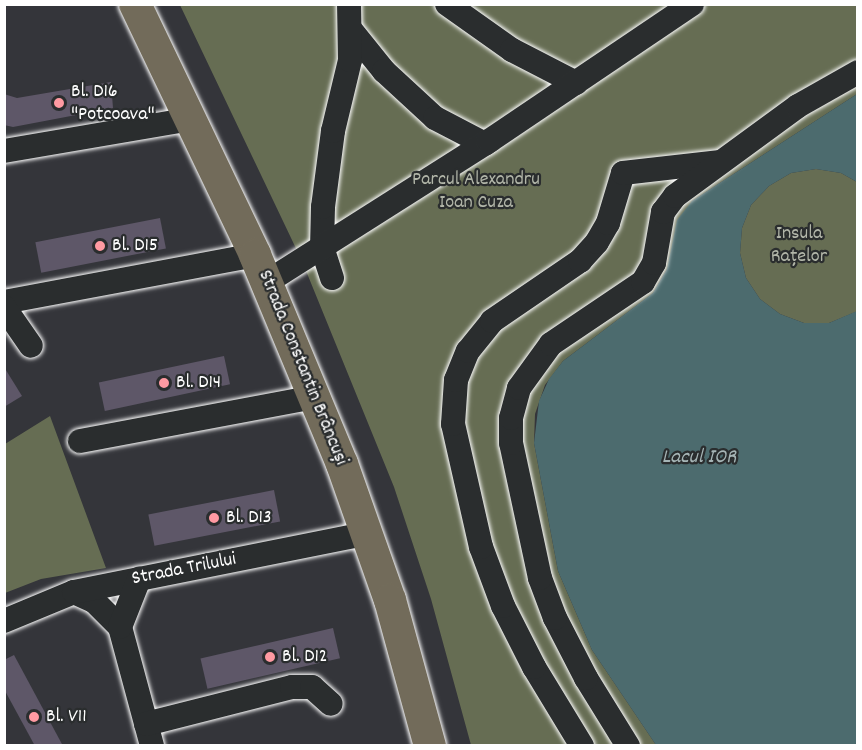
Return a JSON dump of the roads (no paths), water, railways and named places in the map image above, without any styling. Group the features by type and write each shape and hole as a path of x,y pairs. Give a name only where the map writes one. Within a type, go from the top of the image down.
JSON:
{"main road":[{"name":"Strada Constantin Brâncuși","path":"135,4 261,268 315,397 368,533 393,609 430,746"}],"street":[{"path":"332,278 322,248 333,131 350,60 349,4"},
{"path":"447,4 512,50 576,83"},
{"path":"4,302 261,268 322,248 484,144 692,4"},
{"path":"351,30 384,71 435,118 484,144"},
{"path":"628,746 586,678 549,603 532,547 513,455 511,418 519,388 543,351 643,282 654,263 666,206 721,162 798,106 858,72"},
{"path":"4,151 191,119"},
{"path":"582,746 534,667 503,606 481,547 453,424 456,380 468,351 492,321 580,261 597,242 608,223 623,173 721,162"},
{"path":"4,307 31,346"},
{"path":"80,441 315,397"},
{"name":"Strada Trilului","path":"4,621 74,592 368,533"},
{"path":"120,627 139,579"},
{"path":"74,592 95,602 120,627 149,735 292,687 312,687 331,704"}],"water":[{"name":"Lacul IOR","path":"857,94 857,182 841,173 816,169 791,173 769,186 751,205 742,228 740,253 746,278 760,299 780,314 804,323 829,323 857,311 857,745 656,745 592,650 558,571 534,443 539,401 549,379 563,361 653,293 667,269 677,220 692,201"}],"place":[{"name":"Bl. D16 \"Potcoava\"","path":"59,103"},
{"name":"Bl. D15","path":"100,246"},
{"name":"Bl. D14","path":"164,383"},
{"name":"Bl. D13","path":"214,518"},
{"name":"Bl. D12","path":"270,657"},
{"name":"Bl. V11","path":"34,717"}],"park label":[{"name":"Parcul Alexandru Ioan Cuza","path":"476,192"},
{"name":"Insula Rațelor","path":"799,246"}]}
